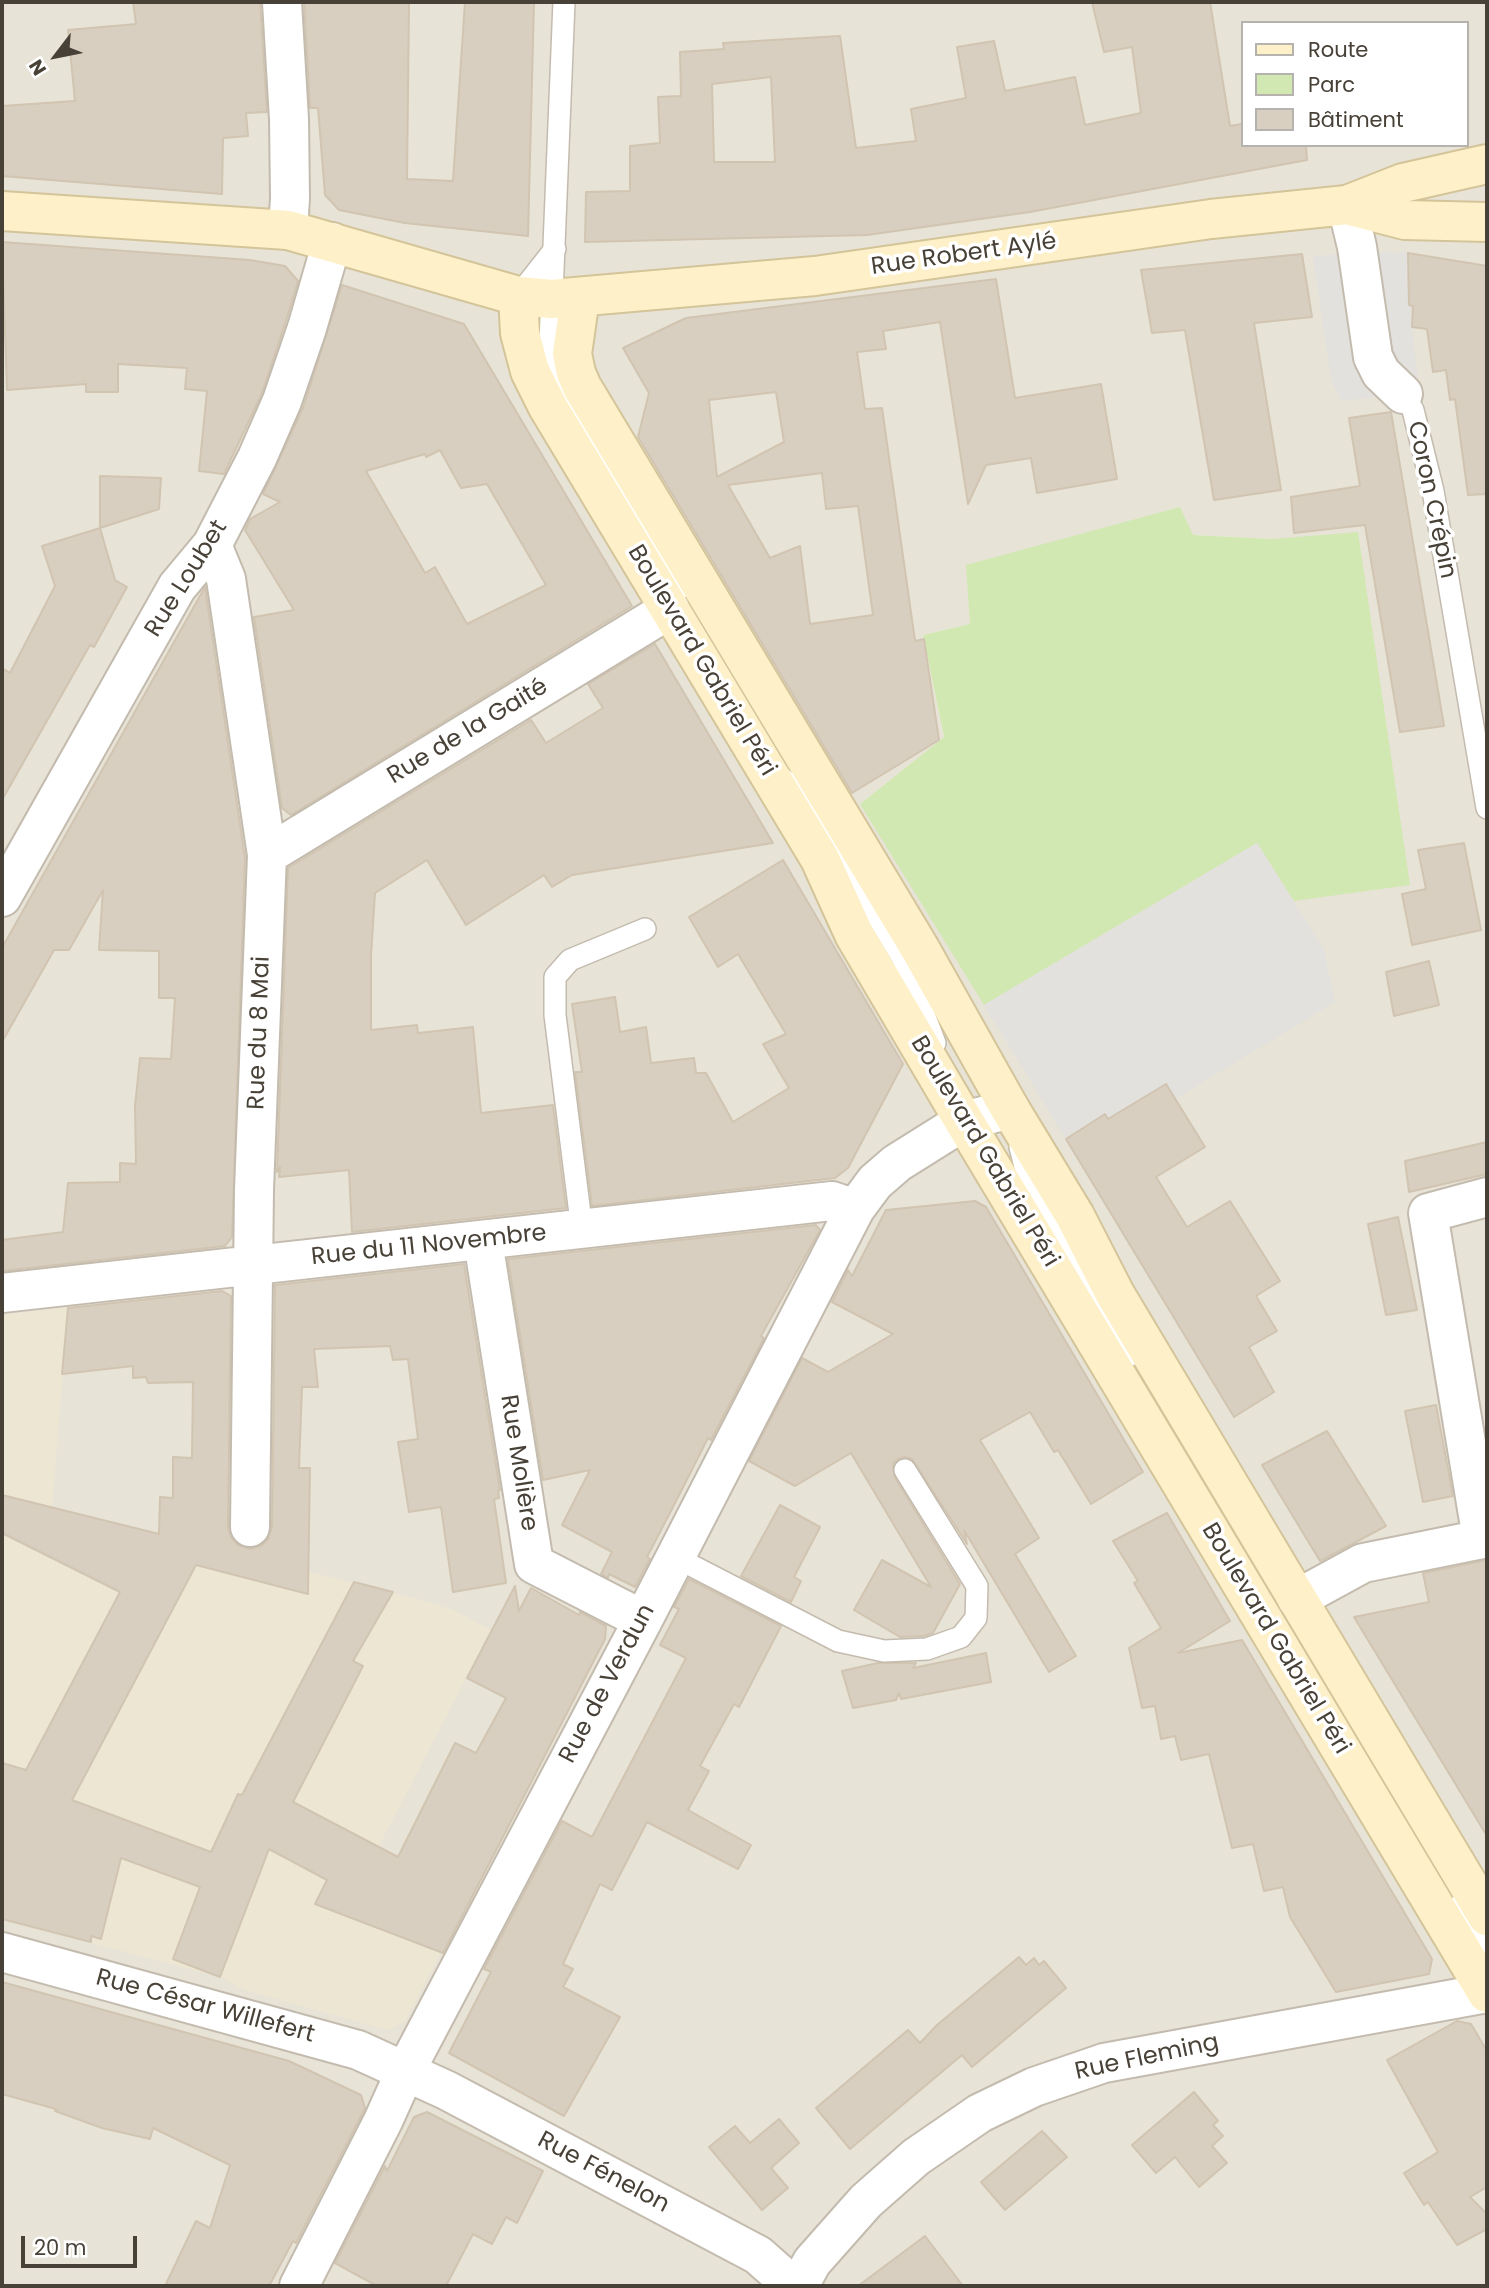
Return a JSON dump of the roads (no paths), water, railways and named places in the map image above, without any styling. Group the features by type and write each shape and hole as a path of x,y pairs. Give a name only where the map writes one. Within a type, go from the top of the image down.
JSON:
{"main road":[{"name":"Rue Robert Aylé","path":"550,298 815,276 1211,219 1347,205 1403,183 1487,164"},
{"path":"1487,177 1487,201"},
{"name":"Rue Robert Aylé","path":"1347,205 1405,220 1487,222"},
{"path":"2,211 288,230 550,298"},
{"name":"Boulevard Gabriel Péri","path":"1487,1916 1115,1294 1076,1216 1010,1109 919,947 582,387 550,298 520,333 530,371 548,407 820,859 854,934 964,1121 1487,1993"}],"street":[{"path":"282,2 289,119 288,230"},
{"name":"Coron Crépin","path":"1347,205 1357,247 1373,357 1381,373 1403,394"},
{"name":"Rue Loubet","path":"2,897 177,587 212,545 257,458 282,401 332,242"},
{"name":"Rue du 8 Mai","path":"212,545 226,579 267,855 254,1190 250,1527"},
{"name":"Rue de la Gaité","path":"267,855 670,609"},
{"name":"Rue de Verdun","path":"299,2286 383,2122 406,2070 855,1209 875,1182 897,1163 964,1121 1010,1109"},
{"path":"1297,1599 1363,1563 1482,1539 1428,1213 1487,1197"},
{"name":"Rue du 11 Novembre","path":"2,1293 832,1201 855,1209"},
{"name":"Rue Molière","path":"483,1241 534,1564 643,1620"},
{"name":"Rue César Willefert","path":"2,1952 358,2050 406,2070"},
{"name":"Rue Fleming","path":"799,2286 812,2262 866,2201 916,2157 980,2113 1034,2087 1104,2063 1487,1993"},
{"name":"Rue Fénelon","path":"406,2070 758,2255 793,2286"}],"lane":[{"path":"550,298 555,249 564,2"},
{"path":"550,298 555,249"},
{"name":"Coron Crépin","path":"1403,394 1413,410 1433,491 1487,808"},
{"path":"582,1230 555,1015 555,977 570,960 645,929"},
{"path":"1010,1109 1034,1202 1199,1468 1487,1951"},
{"path":"675,1558 838,1641 884,1651 927,1649 961,1637 976,1618 977,1586 905,1470"}]}
